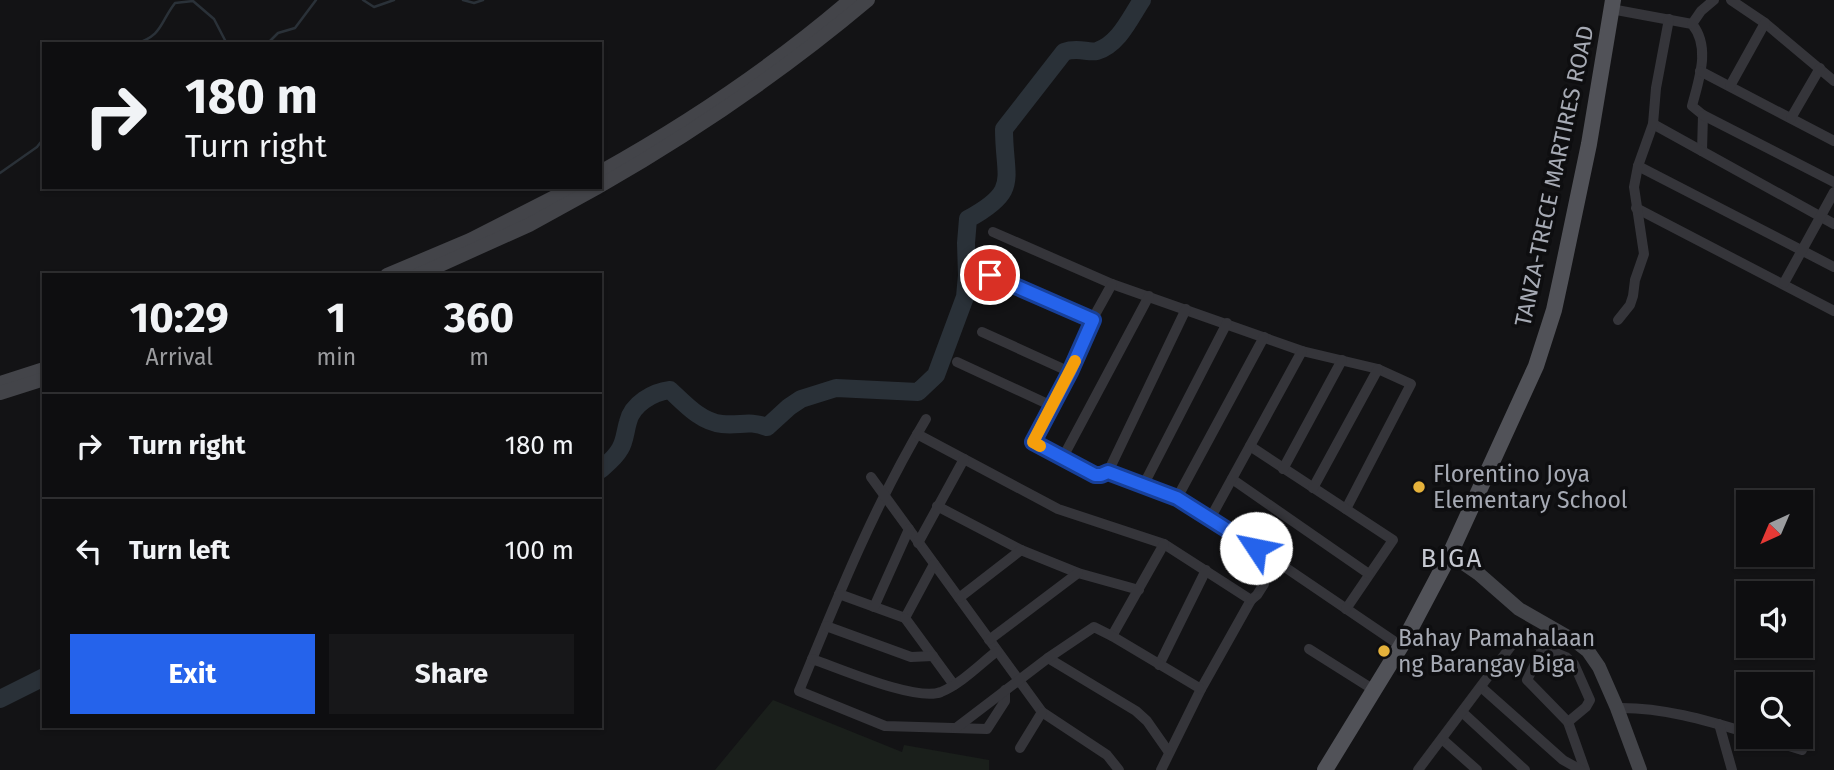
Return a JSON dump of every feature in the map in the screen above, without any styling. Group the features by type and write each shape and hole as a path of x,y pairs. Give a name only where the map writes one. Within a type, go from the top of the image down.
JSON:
{"main road":[{"path":"602,171 698,113 746,80 850,0"},
{"path":"602,185 754,88 828,34 868,0"},
{"name":"TANZA-TRECE MARTIRES ROAD","path":"1325,770 1402,644 1450,554 1531,377 1554,310 1589,144 1612,4"},
{"path":"392,273 481,235 570,189"},
{"path":"422,273 529,225 595,189"},
{"path":"0,383 42,370"},
{"path":"0,393 42,380"},
{"path":"1450,554 1479,574 1518,609 1575,641 1588,652 1599,667 1640,770"}],"street":[{"path":"1692,24 1701,11 1714,0"},
{"path":"1731,0 1765,23 1834,82"},
{"path":"1612,4 1692,24 1702,39 1700,71 1692,106 1703,115 1834,183"},
{"path":"1618,320 1630,305 1644,254 1634,187 1638,166 1653,124 1656,88 1669,19"},
{"path":"1730,86 1765,23"},
{"path":"1791,118 1820,68"},
{"path":"1700,71 1834,141"},
{"path":"1702,151 1703,115"},
{"path":"1653,124 1834,224"},
{"path":"1638,166 1834,267"},
{"path":"1784,283 1834,192"},
{"path":"1636,208 1834,311"},
{"path":"993,232 1112,284 1302,351 1378,369 1411,384 1346,509"},
{"path":"990,275 1093,320"},
{"path":"1112,284 1033,442 1095,475 1108,472 1186,309"},
{"path":"1062,459 1149,296"},
{"path":"1144,484 1227,323"},
{"path":"982,332 1070,372"},
{"path":"1177,498 1264,337"},
{"path":"1211,517 1302,351"},
{"path":"1283,469 1342,360"},
{"path":"957,362 1052,406"},
{"path":"1314,488 1378,369"},
{"path":"926,419 885,496 839,594 799,691 885,726 987,729 1005,701 1005,690"},
{"path":"917,434 1058,509 1164,544 1251,600"},
{"path":"1250,446 1393,540 1346,609"},
{"path":"918,543 964,459"},
{"path":"1108,472 1177,498 1211,517 1374,628 1382,629 1402,644"},
{"path":"872,477 1042,712 1108,755 1119,770"},
{"path":"1232,479 1369,574"},
{"path":"937,506 1021,550 1078,573 1139,590"},
{"path":"874,607 909,529"},
{"path":"1112,636 1164,544"},
{"path":"959,598 1021,550"},
{"path":"905,618 933,564"},
{"path":"1159,665 1206,570"},
{"path":"989,640 1078,573"},
{"path":"1161,770 1168,751 1201,689 1251,600 1264,584"},
{"path":"839,594 905,618 954,685"},
{"path":"826,626 911,657 933,656"},
{"path":"956,728 1048,658 1094,627 1201,689"},
{"path":"1552,630 1527,680 1568,722 1583,770"},
{"path":"1434,770 1422,766 1514,642 1520,638 1566,656 1574,664 1590,700 1586,707 1568,722"},
{"path":"1308,649 1374,690"},
{"path":"812,659 917,695 937,693 954,685 997,651"},
{"path":"1048,658 1136,711 1147,721 1168,751"},
{"path":"1481,687 1563,760 1583,770"},
{"path":"1617,708 1643,707 1736,729"},
{"path":"1020,748 1042,712"},
{"path":"1462,712 1525,770"},
{"path":"1718,724 1732,770"},
{"path":"1442,739 1477,770"}],"shaded area":[{"path":"773,700 902,752 904,745 989,760 989,770 715,770"}],"waterway":[{"path":"269,42 278,33 295,28 316,0"},
{"path":"363,0 374,7 394,0"},
{"path":"463,0 474,3 483,0"},
{"path":"602,468 620,449 634,410 650,396 663,391 670,390 694,412 714,423 767,427 801,399 836,388 918,392 936,375 965,297 968,219 996,200 1006,182 1004,129 1064,52 1097,51 1105,48 1123,30 1142,0"},
{"path":"141,42 156,33 175,3 193,1 214,19 226,42"},
{"path":"0,173 42,141"},
{"path":"0,699 42,678"}],"slow traffic":[{"path":"1040,446 1033,442 1075,361"}],"place":[{"name":"Florentino Joya Elementary School","path":"1419,487"},
{"name":"Bahay Pamahalaan ng Barangay Biga","path":"1384,651"}],"district":[{"name":"BIGA","path":"1452,558"}],"route":[{"path":"990,275 1093,320 1070,372 1033,442 1095,475 1108,472 1177,498 1211,517 1256,548"}]}
